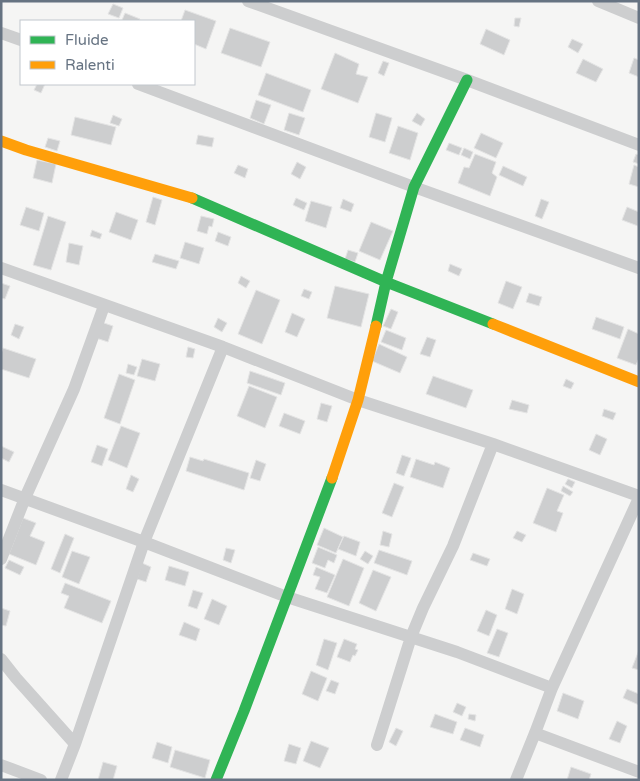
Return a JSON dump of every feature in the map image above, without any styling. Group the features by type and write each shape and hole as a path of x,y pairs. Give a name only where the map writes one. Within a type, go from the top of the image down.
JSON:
{"street":[{"path":"248,1 467,80 639,145"},
{"path":"598,1 639,18"},
{"path":"1,33 20,40"},
{"path":"216,780 244,712 325,498 358,400 386,282 414,187 467,80"},
{"path":"141,85 414,187 639,268"},
{"path":"1,141 26,150 190,197 386,282 639,382"},
{"path":"1,268 223,348 358,400 493,444 639,497 552,688 516,780"},
{"path":"1,559 74,389 104,306"},
{"path":"61,780 76,744 144,542 223,348"},
{"path":"377,745 411,638 423,608 453,546 493,444"},
{"path":"1,490 287,596 457,652 552,688"},
{"path":"1,659 76,744"},
{"path":"535,734 639,772"},
{"path":"1,765 41,780"}],"building":[{"path":"113,4 123,8 119,18 108,14"},
{"path":"185,10 216,21 206,49 195,44 195,20 181,20"},
{"path":"125,13 140,19 140,20 122,20"},
{"path":"515,18 521,18 519,27 514,26"},
{"path":"230,28 270,42 261,67 221,53"},
{"path":"486,29 510,40 504,55 480,44"},
{"path":"572,39 583,44 578,53 568,47"},
{"path":"335,53 359,64 356,74 368,77 358,103 321,89"},
{"path":"634,58 639,60 639,77 629,73"},
{"path":"583,59 603,69 596,82 576,73"},
{"path":"383,61 389,63 384,76 378,73"},
{"path":"266,73 311,90 303,112 258,95"},
{"path":"36,85 45,85 41,93 34,90"},
{"path":"256,100 271,105 264,124 250,118"},
{"path":"289,113 305,118 299,135 284,130"},
{"path":"376,113 392,118 385,142 369,137"},
{"path":"417,113 425,119 421,126 412,121"},
{"path":"113,115 122,119 119,126 110,123"},
{"path":"75,117 116,127 111,145 71,135"},
{"path":"398,126 418,133 410,160 389,153"},
{"path":"481,133 503,143 496,158 474,148"},
{"path":"198,135 214,138 212,147 196,144"},
{"path":"48,138 60,141 57,151 45,147"},
{"path":"449,143 462,148 459,155 446,150"},
{"path":"464,148 473,152 470,159 461,155"},
{"path":"475,154 496,162 492,173 497,177 490,196 458,183 464,167 469,168"},
{"path":"636,154 639,155 639,164 633,162"},
{"path":"37,160 56,164 52,183 33,178"},
{"path":"297,162 306,167 300,179 291,174"},
{"path":"238,165 248,169 245,178 234,173"},
{"path":"634,165 639,167 639,187 629,184"},
{"path":"503,166 527,177 523,186 499,175"},
{"path":"153,197 162,200 155,225 146,222"},
{"path":"296,198 307,203 304,210 293,205"},
{"path":"343,199 354,204 351,212 340,208"},
{"path":"541,199 549,202 542,219 535,216"},
{"path":"311,201 332,207 326,228 305,221"},
{"path":"26,207 44,213 39,231 20,225"},
{"path":"627,207 639,212 638,226 622,220"},
{"path":"116,212 138,220 131,240 109,232"},
{"path":"48,216 66,222 51,270 33,265"},
{"path":"201,216 214,219 212,227 209,226 207,234 197,231"},
{"path":"371,222 393,231 380,260 359,251"},
{"path":"92,230 102,234 100,239 90,236"},
{"path":"218,232 231,237 228,246 215,241"},
{"path":"185,242 204,248 199,264 180,258"},
{"path":"69,243 83,246 79,265 66,262"},
{"path":"348,250 358,253 355,262 345,259"},
{"path":"155,254 179,261 176,269 152,262"},
{"path":"450,264 462,269 459,276 448,271"},
{"path":"241,276 250,281 246,288 238,283"},
{"path":"506,281 522,287 513,309 498,303"},
{"path":"1,283 10,286 5,299 1,298"},
{"path":"335,286 369,294 361,327 327,318"},
{"path":"304,289 312,292 309,299 301,296"},
{"path":"256,290 280,300 262,344 238,334"},
{"path":"529,293 542,297 539,306 526,302"},
{"path":"391,309 398,312 391,329 383,326"},
{"path":"292,313 305,319 297,337 285,332"},
{"path":"596,317 624,327 620,339 592,329"},
{"path":"218,318 227,323 222,332 214,327"},
{"path":"101,322 113,326 108,342 96,338"},
{"path":"15,324 24,327 19,339 11,335"},
{"path":"628,329 639,334 639,358 636,365 617,358"},
{"path":"386,330 406,338 402,350 381,342"},
{"path":"427,337 436,340 430,357 420,354"},
{"path":"379,344 407,357 400,373 372,361"},
{"path":"188,347 195,349 193,358 186,357"},
{"path":"3,348 36,359 29,378 1,369"},
{"path":"142,359 160,364 155,381 137,376"},
{"path":"128,364 137,367 134,375 126,373"},
{"path":"250,371 285,383 281,395 247,383"},
{"path":"119,374 135,380 120,424 104,418"},
{"path":"433,376 473,390 466,408 426,394"},
{"path":"566,379 574,383 571,389 563,386"},
{"path":"249,386 277,397 265,428 237,416"},
{"path":"512,400 529,405 527,413 509,409"},
{"path":"321,403 332,406 327,422 317,419"},
{"path":"604,409 616,413 613,420 602,416"},
{"path":"284,413 305,421 300,434 279,426"},
{"path":"121,426 140,433 127,468 108,460"},
{"path":"596,434 607,439 600,455 589,450"},
{"path":"97,445 108,449 102,466 91,462"},
{"path":"1,446 14,452 9,462 1,458"},
{"path":"402,455 411,458 404,476 396,473"},
{"path":"190,457 203,461 204,459 249,473 244,490 186,471"},
{"path":"416,459 434,465 435,462 450,468 443,488 410,477"},
{"path":"256,460 266,464 260,481 250,478"},
{"path":"131,475 139,479 133,492 126,489"},
{"path":"568,479 575,482 572,488 565,484"},
{"path":"394,483 404,487 392,517 382,513"},
{"path":"563,486 573,492 570,496 561,491"},
{"path":"547,488 564,495 557,511 563,513 556,532 533,523"},
{"path":"23,518 36,523 30,536 45,542 36,565 9,554"},
{"path":"324,528 343,537 336,553 317,545"},
{"path":"383,531 392,534 389,547 380,545"},
{"path":"517,531 526,535 522,542 513,538"},
{"path":"65,534 74,538 60,573 51,569"},
{"path":"344,536 360,542 356,556 338,549"},
{"path":"318,547 337,555 334,563 328,560 325,568 312,563"},
{"path":"226,548 235,550 231,563 223,560"},
{"path":"379,550 412,561 407,575 374,563"},
{"path":"72,551 90,557 79,584 62,577"},
{"path":"365,551 373,556 368,564 360,559"},
{"path":"473,553 490,559 487,566 470,560"},
{"path":"343,559 364,568 349,606 327,597"},
{"path":"9,560 24,567 20,575 5,568"},
{"path":"142,563 151,567 146,582 137,579"},
{"path":"169,566 189,572 185,586 165,580"},
{"path":"316,567 335,575 327,593 315,589 320,577 313,575"},
{"path":"373,570 391,577 376,611 359,603"},
{"path":"65,583 111,601 102,623 64,608 69,596 61,593"},
{"path":"512,589 524,594 517,614 505,609"},
{"path":"193,590 203,593 197,609 188,606"},
{"path":"212,599 227,606 219,625 204,619"},
{"path":"1,608 10,611 6,626 1,625"},
{"path":"486,610 497,615 489,636 477,631"},
{"path":"184,622 200,629 196,641 179,635"},
{"path":"497,629 508,633 499,657 487,653"},
{"path":"324,639 337,643 328,670 316,665"},
{"path":"344,639 357,644 355,649 358,650 350,662 337,657"},
{"path":"639,650 639,670 632,668"},
{"path":"311,671 327,678 318,701 302,694"},
{"path":"331,680 339,683 335,694 326,691"},
{"path":"627,689 639,694 639,705 623,698"},
{"path":"563,693 584,701 578,719 557,711"},
{"path":"457,703 466,707 462,716 453,712"},
{"path":"435,714 457,722 453,734 430,727"},
{"path":"469,714 476,715 475,721 468,719"},
{"path":"617,721 627,726 620,743 609,739"},
{"path":"396,728 403,731 396,746 389,742"},
{"path":"465,728 484,735 480,747 460,740"},
{"path":"311,741 329,748 320,768 303,761"},
{"path":"157,742 172,747 168,763 152,758"},
{"path":"289,744 301,748 296,764 284,761"},
{"path":"175,750 210,760 205,778 170,767"},
{"path":"103,762 117,766 113,780 98,780"},
{"path":"571,767 591,774 589,780 567,780"}],"traffic: fast":[{"path":"376,326 386,282 414,187 467,80"},
{"path":"192,198 386,282 493,324"},
{"path":"216,780 332,478"}],"traffic: slow":[{"path":"1,141 192,198"},
{"path":"493,324 639,382"},
{"path":"332,478 358,400 376,326"}]}
